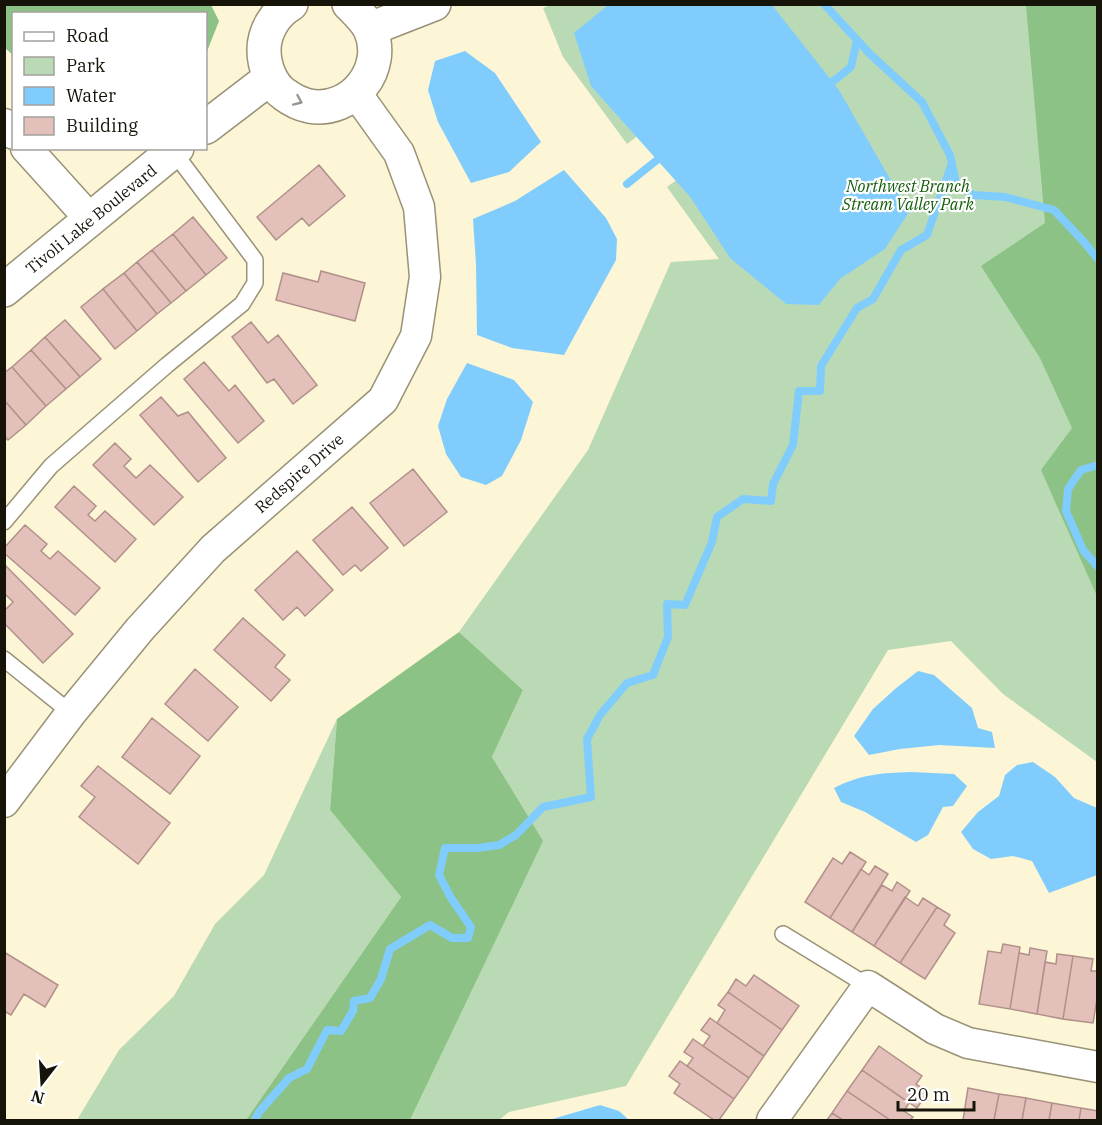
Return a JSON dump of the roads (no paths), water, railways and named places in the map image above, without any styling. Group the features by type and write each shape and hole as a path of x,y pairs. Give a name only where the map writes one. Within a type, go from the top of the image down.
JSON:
{"street":[{"path":"286,6 270,26 263,48 270,78 280,92 294,101 310,106 327,106 343,102 357,93 368,79 374,63 375,46 370,29 361,15 349,4"},
{"path":"370,29 434,4"},
{"path":"207,126 270,78"},
{"name":"Redspire Drive","path":"4,802 71,713 140,629 213,549 382,400 416,336 425,277 418,207 399,153 357,93"},
{"path":"28,150 91,219"},
{"name":"Tivoli Lake Boulevard","path":"4,290 175,150"},
{"path":"772,1120 868,986 935,1029 968,1043 1098,1067"}],"lane":[{"path":"4,522 51,466 167,364 242,304 255,283 255,260 175,150"},
{"path":"4,659 71,713"},
{"path":"783,934 868,986"}],"water":[{"path":"608,5 772,5 839,90 909,212 885,249 840,279 819,305 786,304 730,258 691,198 591,86 574,33"},
{"path":"465,51 495,73 541,142 509,172 471,183 438,122 428,90 435,61"},
{"path":"564,170 606,218 617,239 616,260 564,355 512,348 477,335 473,219 515,201"},
{"path":"467,363 514,380 533,402 521,440 502,476 486,485 461,477 446,454 438,426 447,399"},
{"path":"918,671 934,675 972,708 978,728 992,732 995,748 939,745 869,755 854,736 873,709"},
{"path":"1033,762 1055,777 1074,798 1097,808 1097,875 1049,893 1032,861 1013,856 991,859 973,849 961,832 978,812 999,796 1005,775 1017,765"},
{"path":"911,772 954,774 967,786 953,806 943,807 928,835 916,842 865,812 841,802 834,788 872,775"},
{"path":"600,1105 619,1111 629,1120 549,1120"}],"waterway":[{"path":"824,4 871,55 922,102 950,155 956,183 973,195 1005,197 1054,210 1098,259"},
{"path":"826,87 851,67 857,40"},
{"path":"627,184 657,160 665,157"},
{"path":"255,1120 259,1112 289,1078 307,1069 327,1030 341,1031 353,1011 354,1001 370,998 381,979 390,949 430,925 452,938 468,938 471,927 451,898 439,875 445,848 499,845 516,835 543,807 591,797 587,739 600,715 627,683 653,675 668,637 667,604 685,605 712,542 717,517 743,499 771,501 773,484 793,445 799,391 820,391 821,366 857,308 873,299 901,250 927,235 952,163"},
{"path":"1098,465 1081,470 1068,489 1066,511 1083,550 1098,567"}],"park label":[{"name":"Northwest Branch Stream Valley Park","path":"908,195"}]}
